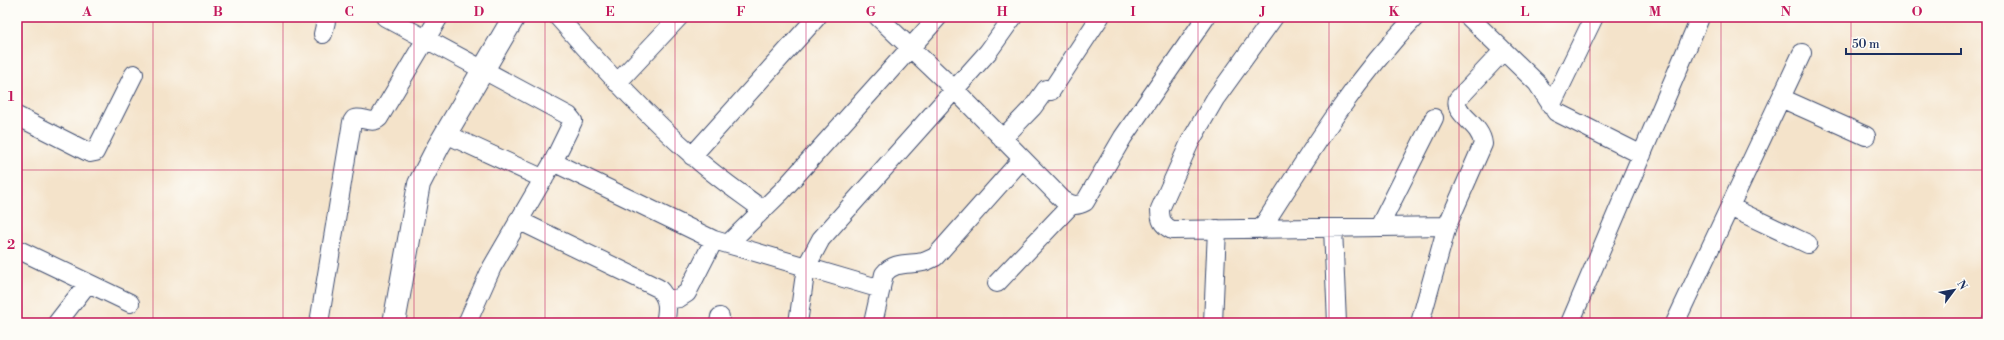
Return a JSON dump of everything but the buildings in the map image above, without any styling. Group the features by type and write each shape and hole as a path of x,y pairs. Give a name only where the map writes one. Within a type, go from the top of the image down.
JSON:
{"street":[{"path":"323,34 327,17"},
{"path":"385,17 572,118 573,123 544,179 518,220 492,267 467,323"},
{"path":"319,323 352,122 354,119 358,118 373,121 379,118 439,17"},
{"path":"394,323 419,184 446,134 514,17"},
{"path":"558,17 617,83 692,156 763,210"},
{"path":"617,83 679,17"},
{"path":"692,156 817,17"},
{"path":"878,17 955,90 1063,200 1071,205 1079,206 1085,202 1123,137 1206,17"},
{"path":"667,300 679,298 687,294 721,242 763,210 938,17"},
{"path":"798,323 806,267 821,239 988,52 1012,17"},
{"path":"1002,139 1048,90 1100,17"},
{"path":"1274,17 1215,99 1190,142 1160,209 1160,218 1164,226 1172,230 1447,226"},
{"path":"1261,229 1326,127 1365,74 1415,17"},
{"path":"1469,17 1537,83 1551,106 1563,117 1642,155"},
{"path":"1551,106 1594,17"},
{"path":"1570,323 1699,20"},
{"path":"1420,323 1447,226 1483,144 1482,136 1478,129 1457,109 1458,99 1503,51"},
{"path":"1675,323 1802,53"},
{"path":"17,116 90,153 95,152 134,74"},
{"path":"1781,98 1866,136"},
{"path":"1380,227 1434,118"},
{"path":"446,134 544,179"},
{"path":"872,323 884,274 893,266 925,262 935,257 1022,159"},
{"path":"553,162 721,242 881,289"},
{"path":"997,283 1071,205"},
{"path":"1730,207 1808,244"},
{"path":"518,220 658,288 667,300 668,310 665,323"},
{"path":"1333,228 1338,323"},
{"path":"1213,323 1217,229"},
{"path":"17,249 130,303"},
{"path":"57,323 88,283"}],"railway":[{"path":"1982,323 1987,311"}]}
